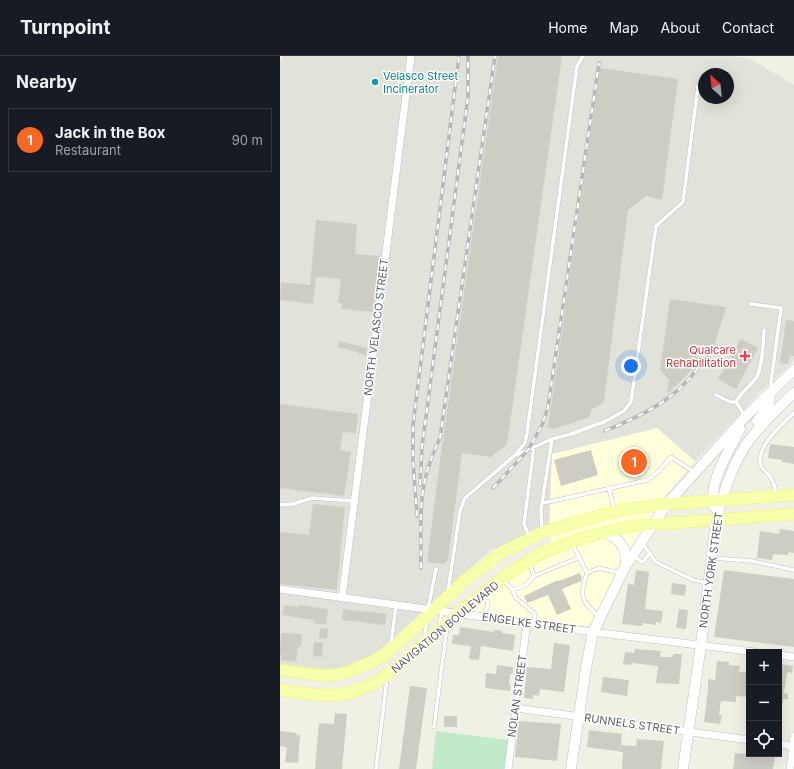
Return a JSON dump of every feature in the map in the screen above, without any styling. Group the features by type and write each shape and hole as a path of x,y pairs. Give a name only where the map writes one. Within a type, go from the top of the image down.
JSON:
{"main road":[{"path":"572,769 593,632 624,569 666,504 746,416 794,370"},
{"path":"743,450 753,427 768,406 770,393"},
{"name":"NORTH YORK STREET","path":"683,769 709,583 717,501 734,466 750,439 767,419 794,393"},
{"path":"717,501 714,490 720,469 746,416"},
{"name":"NAVIGATION BOULEVARD","path":"280,670 319,675 333,675 360,668 390,649 433,612 447,597 503,552 542,532 615,511 666,504 794,495"},
{"name":"NAVIGATION BOULEVARD","path":"280,690 319,695 337,695 353,692 378,681 399,666 470,603 502,579 544,552 572,542 604,532 631,526 794,514"},
{"path":"542,532 544,552"},
{"path":"604,532 622,544 626,553 624,569"},
{"path":"530,539 544,552"},
{"path":"461,585 470,603"},
{"path":"390,649 399,666"},
{"path":"378,658 387,675"}],"street":[{"name":"NORTH VELASCO STREET","path":"342,598 411,56"},
{"name":"ENGELKE STREET","path":"280,589 396,605 433,612 458,613 593,632 746,651"},
{"name":"NOLAN STREET","path":"508,769 516,708 531,623"},
{"path":"782,655 794,657"},
{"name":"RUNNELS STREET","path":"516,708 746,740"},
{"path":"790,769 794,736"},
{"path":"782,744 793,746"}],"lane":[{"path":"447,597 460,511 465,498 514,456 525,443 577,66 583,56"},
{"path":"514,456 552,439 606,421 624,411 631,402 656,226 683,202 698,86"},
{"path":"750,304 780,308 770,393"},
{"path":"736,402 738,396 757,377 764,330"},
{"path":"716,395 730,402 736,402"},
{"path":"736,402 746,416"},
{"path":"776,497 775,484 772,478 761,466 760,458 764,444 794,413"},
{"path":"542,532 540,510 552,439"},
{"path":"530,539 524,524 534,447"},
{"path":"542,503 647,480 658,472 671,457 695,473"},
{"path":"609,488 615,511"},
{"path":"280,505 293,504 312,498 354,502"},
{"path":"572,542 587,573 582,590 585,604 600,618"},
{"path":"641,542 656,562 693,580 709,583"},
{"path":"632,556 642,562 650,553"},
{"path":"514,590 526,585 534,576 580,558"},
{"path":"712,558 752,561 794,570"},
{"path":"529,561 534,576"},
{"path":"587,573 599,568 624,569"},
{"path":"436,569 433,612 436,633"},
{"path":"502,579 514,590 515,597 535,614 531,623"},
{"path":"480,596 487,601 488,606 482,617"},
{"path":"390,649 396,605"},
{"path":"424,643 433,612"},
{"path":"434,727 448,622"},
{"path":"376,769 387,675"}],"shaded area":[{"path":"283,56 729,56 749,58 794,85 794,361 762,390 695,461 657,428 552,454 549,525 489,551 381,649 363,661 343,668 324,671 280,664 280,63"},
{"path":"657,428 695,461 666,495 657,512 641,532 619,566 593,624 586,626 475,612 475,604 516,573 553,555 549,525 552,454"},
{"path":"436,731 508,740 505,769 432,769"}],"building":[{"path":"498,56 562,56 507,444 491,457 462,453 448,560 444,564 427,562 441,453"},
{"path":"600,68 678,79 662,200 646,196 628,210 604,402 591,410 590,417 554,429 548,427"},
{"path":"316,220 357,224 355,254 379,256 373,312 341,309 342,304 338,303 341,279 316,277 313,304 280,300 281,282 310,285"},
{"path":"670,299 726,307 712,353 705,350 698,362 667,394 669,380 660,370"},
{"path":"786,320 794,321 794,356 789,356 788,364 780,363"},
{"path":"741,339 758,348 736,389 718,379"},
{"path":"339,341 367,348 366,355 338,347"},
{"path":"280,404 358,414 356,433 343,432 340,450 351,452 344,496 280,488"},
{"path":"770,444 794,447 794,464 768,458"},
{"path":"591,450 598,475 561,486 554,460"},
{"path":"638,451 641,475 630,475 628,452"},
{"path":"313,504 345,507 337,590 280,584 280,532 309,535"},
{"path":"780,529 794,531 794,553 789,552 788,555 773,554 772,560 757,558 760,531 779,534"},
{"path":"636,570 649,572 645,609 663,611 661,623 656,622 656,625 643,623 642,626 622,624 628,584 634,585"},
{"path":"724,570 794,579 794,647 714,637"},
{"path":"580,573 582,578 581,581 562,589 571,609 557,615 548,595 527,603 524,596 558,580 559,581"},
{"path":"672,583 686,585 685,596 671,594"},
{"path":"284,605 298,607 299,605 311,606 328,609 326,625 314,623 314,620 282,615"},
{"path":"343,609 386,614 385,625 342,620"},
{"path":"679,609 688,610 686,629 676,628"},
{"path":"460,627 494,632 494,630 502,631 502,633 515,635 513,651 481,646 479,660 469,659 471,646 452,644 453,635 459,635"},
{"path":"320,628 328,629 327,639 319,638"},
{"path":"281,633 302,634 301,647 298,647 296,662 281,660"},
{"path":"314,642 323,643 322,657 313,656"},
{"path":"554,643 570,645 564,692 540,689 539,696 533,695 533,699 524,698 527,667 551,669"},
{"path":"635,649 661,651 660,657 673,657 673,654 682,654 679,684 656,683 658,666 632,663 631,665 623,664 625,652 634,653"},
{"path":"717,661 729,662 729,665 740,666 739,672 746,672 746,697 736,696 736,702 721,701 719,715 722,715 720,724 704,722 708,679 715,680"},
{"path":"782,664 793,666 792,673 787,672 784,693 788,694 788,699 783,699 783,703"},
{"path":"497,665 513,667 513,674 510,674 510,691 485,688 486,673 496,674"},
{"path":"603,677 629,680 627,696 601,692"},
{"path":"410,686 427,688 416,769 399,769"},
{"path":"335,713 347,714 342,769 315,769 319,723 334,724"},
{"path":"444,716 457,716 457,727 444,727"},
{"path":"519,721 561,724 557,761 515,757"},
{"path":"589,730 622,734 621,745 636,746 637,739 664,741 661,769 622,769 623,752 587,747"},
{"path":"280,731 297,733 296,735 300,735 298,763 285,762 287,747 280,746"},
{"path":"735,753 746,754 746,757 775,757 773,769 733,769"}],"railway":[{"path":"417,516 413,461 413,425 459,56"},
{"path":"420,485 422,447 468,96 468,56"},
{"path":"421,568 422,495 425,479 440,438 495,56"},
{"path":"493,488 528,450 542,425 548,407 599,63"},
{"path":"605,431 639,416 670,397 691,377 707,356"}],"place":[{"name":"Velasco Street Incinerator","path":"375,82"},
{"name":"Qualcare Rehabilitation","path":"745,356"},
{"name":"Jack in the Box","path":"634,462"}]}
